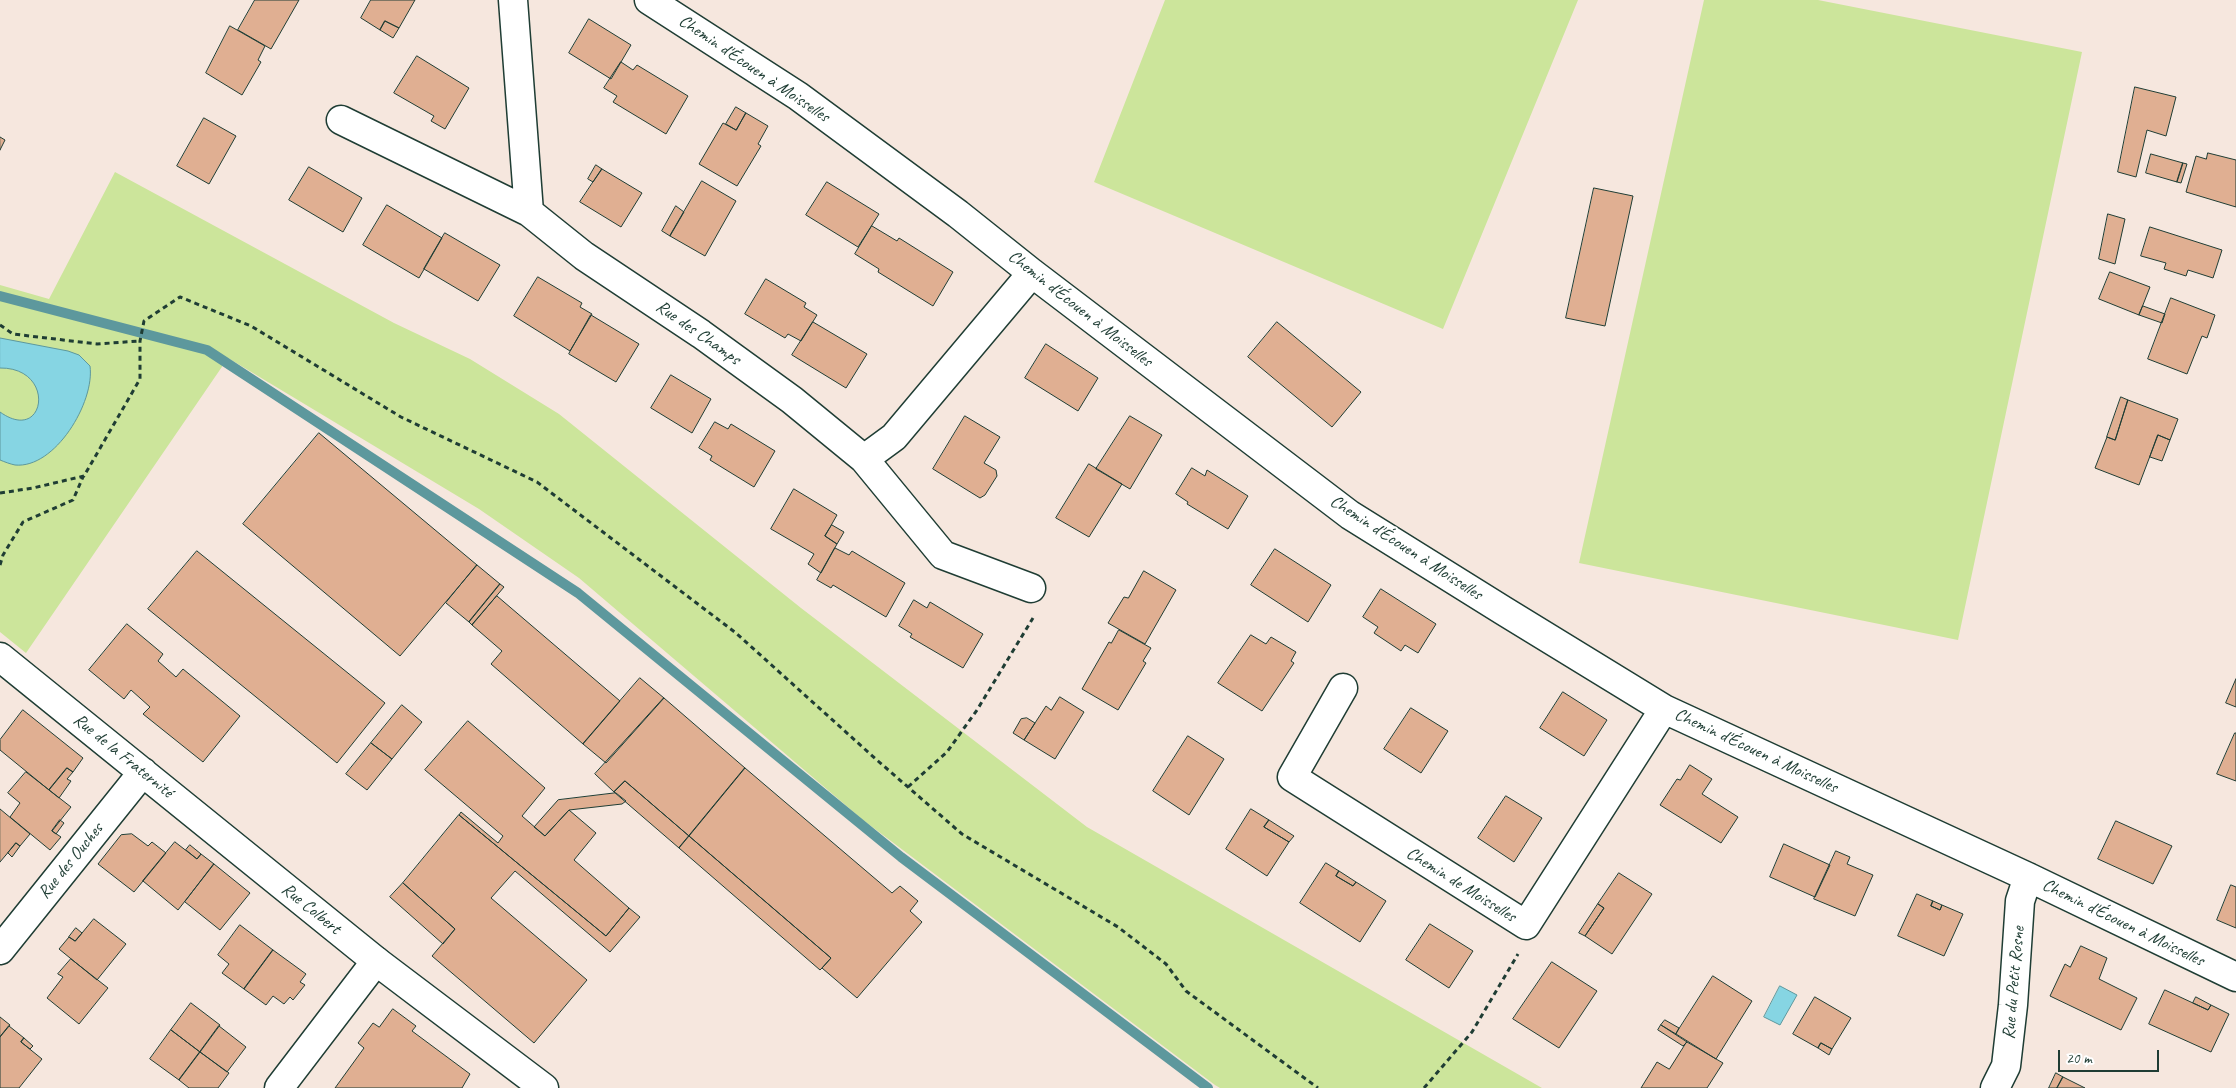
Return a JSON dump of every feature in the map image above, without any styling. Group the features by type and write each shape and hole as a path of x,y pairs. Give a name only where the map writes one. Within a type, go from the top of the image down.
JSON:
{"street":[{"path":"513,0 529,212"},
{"name":"Chemin d'Écouen à Moisselles","path":"649,0 798,96 958,214 1032,273 1350,515 1664,709 2028,877 2236,977"},
{"name":"Rue des Champs","path":"341,120 529,212 584,256 701,334 792,400 864,459 943,556 1031,588"},
{"path":"864,459 894,437 1032,273"},
{"name":"Rue de la Fraternité","path":"0,657 246,856"},
{"name":"Chemin de Moisselles","path":"1343,688 1292,777 1526,926 1664,709"},
{"name":"Rue des Ouches","path":"0,950 142,772"},
{"name":"Rue Colbert","path":"246,856 376,961 544,1088"},
{"name":"Rue du Petit Rosne","path":"1995,1088 2006,1066 2013,1005 2020,900 2028,877"},
{"path":"279,1088 376,961"}],"path":[{"path":"0,565 3,554 24,522 73,500 84,476 140,379 140,340 144,320 180,296 242,322 401,418 537,482 736,633 962,834 1118,927 1166,964 1186,991 1318,1088"},
{"path":"0,325 12,334 97,344 140,340"},
{"path":"0,492 33,488 84,476"},
{"path":"908,787 947,752 977,710 1035,615 1031,588"},
{"path":"1424,1088 1472,1032 1525,942 1526,926"}],"green space":[{"path":"1165,0 1578,0 1443,329 1094,182"},
{"path":"1704,0 1818,0 2082,52 1958,640 1579,563"},
{"path":"115,172 394,323 470,359 559,414 801,608 1087,827 1542,1088 1220,1088 863,820 579,578 479,509 228,358 26,653 0,632 0,285 49,299"}],"water":[{"path":"0,338 68,351 79,355 90,366 90,381 79,414 58,445 44,456 30,463 15,465 0,460 0,412 16,420 27,419 35,412 39,402 37,390 31,379 18,371 0,368"},
{"path":"1780,986 1797,995 1780,1025 1764,1017"}],"building":[{"path":"255,0 299,0 271,49 238,30"},
{"path":"371,0 415,0 399,28 385,21 380,30 361,18"},
{"path":"589,19 631,45 611,79 569,53"},
{"path":"385,21 399,28 393,38 380,30"},
{"path":"230,26 265,46 258,60 261,62 242,95 206,73"},
{"path":"417,56 469,88 445,129 431,121 434,116 394,93"},
{"path":"621,62 633,70 637,65 688,96 666,134 613,102 617,96 604,88"},
{"path":"2135,87 2176,97 2166,136 2147,130 2136,177 2118,172"},
{"path":"736,107 746,113 736,130 726,124"},
{"path":"746,113 768,126 758,144 761,146 737,186 699,164 723,123 736,130"},
{"path":"204,118 236,136 209,184 177,166"},
{"path":"0,137 5,140 0,150"},
{"path":"2208,153 2236,160 2236,207 2186,192 2196,156 2206,159"},
{"path":"2151,154 2183,163 2177,182 2146,173"},
{"path":"2183,163 2187,164 2181,183 2177,182"},
{"path":"596,165 602,169 593,182 588,179"},
{"path":"309,167 362,198 343,232 289,200"},
{"path":"602,169 642,193 621,227 580,202"},
{"path":"702,181 736,201 705,256 670,236"},
{"path":"827,182 879,214 858,247 806,215"},
{"path":"1594,188 1633,196 1605,326 1566,318"},
{"path":"387,205 442,238 419,278 363,245"},
{"path":"676,206 684,212 670,236 662,231"},
{"path":"2108,214 2125,219 2115,264 2099,259"},
{"path":"872,226 897,241 899,238 953,272 933,306 878,272 879,269 855,254"},
{"path":"2150,227 2222,250 2213,278 2188,270 2186,276 2164,269 2166,263 2141,256"},
{"path":"445,233 500,265 478,301 424,269"},
{"path":"2110,272 2150,287 2139,315 2099,299"},
{"path":"538,277 582,303 580,307 592,314 570,351 514,316"},
{"path":"766,279 806,303 804,307 817,315 801,341 788,334 785,338 745,314"},
{"path":"2171,298 2215,315 2207,338 2202,336 2187,374 2148,359"},
{"path":"2143,306 2165,314 2162,323 2139,315"},
{"path":"591,315 639,344 616,382 569,354"},
{"path":"813,322 867,354 846,388 792,355"},
{"path":"1277,322 1361,392 1332,427 1248,357"},
{"path":"1046,344 1098,378 1078,411 1025,378"},
{"path":"671,375 711,399 692,433 651,408"},
{"path":"2121,397 2128,400 2115,440 2107,437"},
{"path":"2128,400 2178,419 2170,440 2158,435 2139,485 2095,468 2107,437 2115,440"},
{"path":"965,416 1000,437 984,463 996,470 997,476 985,495 980,498 933,469"},
{"path":"1130,416 1162,435 1130,489 1096,469"},
{"path":"715,422 728,429 731,424 775,451 754,487 710,460 712,456 699,448"},
{"path":"319,433 477,565 400,656 243,524"},
{"path":"2158,435 2170,440 2162,461 2150,457"},
{"path":"1089,464 1122,484 1089,537 1056,518"},
{"path":"1192,468 1205,476 1207,470 1248,496 1228,529 1187,504 1188,502 1176,494"},
{"path":"794,489 837,515 825,536 837,544 821,573 808,564 814,554 771,529"},
{"path":"832,525 844,532 837,544 825,536"},
{"path":"835,548 849,555 852,551 905,583 886,617 833,585 831,588 817,580"},
{"path":"1275,549 1331,585 1308,622 1251,585"},
{"path":"197,551 385,703 337,763 148,609"},
{"path":"477,565 500,584 469,622 446,603"},
{"path":"1144,571 1176,590 1145,644 1108,623 1124,597 1128,598"},
{"path":"500,584 504,587 472,625 469,622"},
{"path":"1381,589 1436,624 1418,653 1405,645 1401,651 1374,633 1378,627 1363,617"},
{"path":"497,596 620,701 583,744 491,664 502,651 472,625"},
{"path":"914,600 927,608 930,602 983,634 963,668 910,637 912,634 899,626"},
{"path":"127,624 163,654 158,661 176,677 183,669 240,716 203,762 143,714 150,707 131,690 124,699 89,670"},
{"path":"1119,630 1151,648 1143,661 1146,663 1118,710 1082,689 1109,642 1111,643"},
{"path":"1251,635 1266,644 1271,637 1296,652 1291,661 1294,663 1262,711 1218,683"},
{"path":"640,678 664,698 606,763 583,744"},
{"path":"2236,679 2236,707 2226,703"},
{"path":"1563,692 1607,720 1584,756 1540,728"},
{"path":"1060,697 1084,712 1055,759 1024,740 1046,706 1051,710"},
{"path":"664,698 745,768 689,836 625,781 614,792 595,774"},
{"path":"402,705 422,722 392,759 371,743"},
{"path":"1411,708 1448,731 1421,773 1384,749"},
{"path":"23,710 83,758 73,772 67,768 49,790 0,750 0,740"},
{"path":"1027,718 1035,723 1024,740 1013,733 1021,719"},
{"path":"468,721 545,788 522,816 545,836 569,810 596,833 574,860 629,908 606,936 459,815 461,812 498,843 503,836 425,770"},
{"path":"2236,733 2236,781 2217,774"},
{"path":"1188,736 1224,759 1189,815 1153,791"},
{"path":"371,743 392,759 367,790 346,774"},
{"path":"1690,765 1712,779 1702,794 1738,817 1721,843 1660,805 1677,779 1680,780"},
{"path":"67,768 73,772 67,779 71,781 59,798 49,790"},
{"path":"745,768 892,893 900,886 918,901 910,911 922,922 857,998 822,968 831,958 689,836"},
{"path":"26,772 71,807 52,831 61,837 50,850 10,817 20,803 8,793"},
{"path":"625,781 689,836 679,848 614,792"},
{"path":"616,793 626,801 622,804 569,810 545,836 534,827 558,800"},
{"path":"1506,796 1542,818 1514,862 1478,838"},
{"path":"0,809 30,834 20,846 16,843 0,862"},
{"path":"1251,809 1269,820 1264,827 1289,842 1267,876 1226,849"},
{"path":"459,815 606,936 629,908 640,917 610,952 515,871 491,898 587,980 534,1043 432,956 455,929 403,883"},
{"path":"60,820 64,823 56,834 52,831"},
{"path":"1269,820 1294,836 1289,842 1264,827"},
{"path":"2116,821 2172,846 2153,884 2098,859"},
{"path":"132,834 148,846 152,842 166,853 134,892 98,864 121,835"},
{"path":"689,836 831,958 820,970 679,848"},
{"path":"175,842 197,859 201,854 214,864 178,910 143,881"},
{"path":"16,843 20,846 12,857 8,853"},
{"path":"1784,844 1830,865 1815,897 1770,877"},
{"path":"190,845 201,854 197,859 186,850"},
{"path":"1836,851 1850,857 1847,864 1873,875 1855,916 1814,899"},
{"path":"1326,863 1339,871 1336,876 1353,886 1356,882 1386,901 1360,942 1300,903"},
{"path":"214,864 250,893 220,930 185,902"},
{"path":"1339,871 1356,882 1353,886 1336,876"},
{"path":"1619,873 1652,894 1612,954 1585,936 1604,908 1598,904"},
{"path":"403,883 455,929 443,944 390,897"},
{"path":"2231,885 2236,887 2236,928 2217,920"},
{"path":"1917,894 1933,901 1931,906 1940,910 1942,905 1963,914 1944,956 1898,936"},
{"path":"1933,901 1942,905 1940,910 1931,906"},
{"path":"1598,904 1604,908 1585,936 1579,933"},
{"path":"94,919 126,944 97,980 59,949 69,937 75,941"},
{"path":"1430,924 1473,951 1449,988 1406,960"},
{"path":"240,925 273,950 244,989 222,973 229,964 218,955"},
{"path":"76,928 82,933 75,941 69,937"},
{"path":"2081,946 2107,958 2099,979 2137,998 2121,1030 2050,996 2065,964 2070,967"},
{"path":"273,950 306,974 300,982 305,985 293,1000 290,997 284,1004 273,996 266,1005 244,989"},
{"path":"71,959 108,988 79,1024 47,998 63,977 58,974"},
{"path":"1552,962 1597,991 1559,1048 1513,1019"},
{"path":"1713,976 1752,1001 1716,1059 1676,1034"},
{"path":"2165,990 2208,1010 2211,1005 2229,1014 2211,1052 2149,1024"},
{"path":"1815,997 1851,1018 1832,1049 1821,1043 1818,1048 1793,1034"},
{"path":"2196,997 2211,1005 2208,1010 2193,1003"},
{"path":"191,1003 220,1025 200,1052 171,1030"},
{"path":"393,1009 416,1026 412,1031 470,1074 462,1088 335,1088 364,1048 358,1043 373,1023 379,1027"},
{"path":"0,1017 10,1025 0,1037"},
{"path":"1665,1020 1679,1028 1676,1034 1661,1025"},
{"path":"1661,1025 1687,1042 1683,1046 1658,1030"},
{"path":"9,1026 24,1038 21,1042 42,1059 19,1088 0,1088 0,1037"},
{"path":"219,1026 246,1047 227,1072 200,1052"},
{"path":"171,1030 200,1052 179,1080 150,1059"},
{"path":"24,1038 33,1046 30,1049 21,1042"},
{"path":"1687,1042 1723,1063 1707,1088 1641,1088 1657,1062 1669,1069"},
{"path":"1821,1043 1832,1049 1829,1055 1818,1048"},
{"path":"200,1052 229,1073 218,1088 189,1088 179,1080"},
{"path":"2056,1073 2063,1077 2057,1088 2049,1088"},
{"path":"2063,1077 2085,1088 2057,1088"}],"waterway":[{"path":"0,296 207,350 578,593 901,857 1208,1088"}]}
